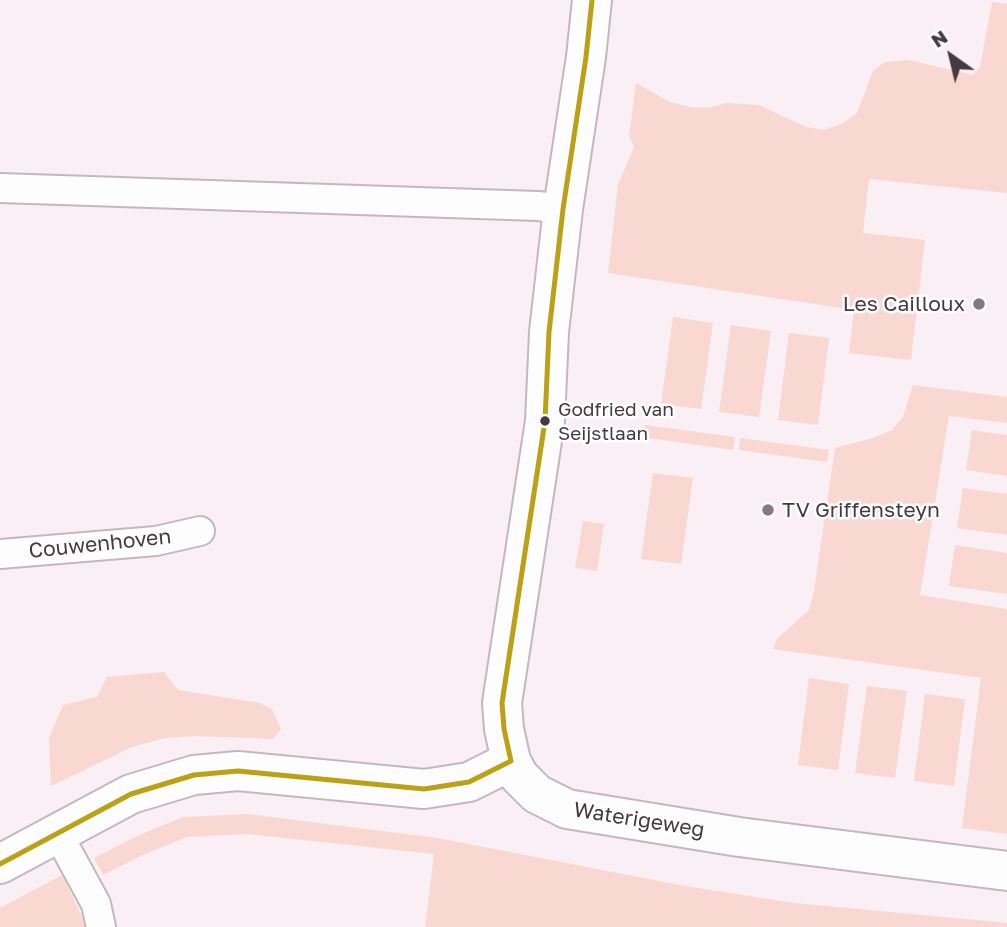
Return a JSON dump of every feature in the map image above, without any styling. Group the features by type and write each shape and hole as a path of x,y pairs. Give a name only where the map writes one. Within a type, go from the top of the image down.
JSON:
{"street":[{"name":"Waterigeweg","path":"592,0 586,57 562,209 549,332 545,421 502,702 511,761 519,776 537,794 567,809 739,836 1007,871"},
{"path":"0,188 538,205 562,209"},
{"name":"Couwenhoven","path":"0,554 156,541 200,531"},
{"path":"0,864 131,794 194,775 238,771 424,789 469,782 511,761"},
{"path":"58,834 108,926"}],"shaded area":[{"path":"992,2 1007,4 1007,193 869,179 863,233 925,240 911,360 849,353 854,310 608,273 618,184 634,147 629,136 636,83 670,102 709,108 726,103 759,105 806,127 823,130 842,124 857,113 873,71 885,62 908,60 973,75 980,67"},
{"path":"673,317 713,323 701,409 661,404"},
{"path":"731,325 771,331 759,417 719,412"},
{"path":"789,333 829,338 818,425 778,420"},
{"path":"913,385 1007,397 1007,423 949,416 920,595 1007,609 1007,834 962,828 981,678 773,649 777,639 809,610 835,448 892,430 903,417"},
{"path":"645,425 735,437 733,450 642,437"},
{"path":"972,430 1007,435 1007,476 966,470"},
{"path":"740,438 829,450 827,462 739,450"},
{"path":"653,473 693,478 681,564 641,559"},
{"path":"963,488 1007,494 1007,535 957,528"},
{"path":"583,521 604,524 597,571 575,568"},
{"path":"955,545 1007,553 1007,594 949,586"},
{"path":"164,672 178,690 260,703 272,709 281,729 273,739 197,736 165,738 132,747 51,786 49,738 63,705 97,697 107,677"},
{"path":"809,678 849,684 838,770 798,765"},
{"path":"867,686 907,691 895,778 855,773"},
{"path":"925,694 965,699 954,786 914,781"},
{"path":"248,814 437,838 685,886 794,903 1007,923 1007,927 425,927 434,854 247,834 187,837 103,875 94,858 183,817"},
{"path":"62,875 87,927 0,927 0,908"}],"transit line":[{"path":"511,761 502,703 545,421 549,332 592,0"},
{"path":"0,864 131,794 194,775 238,771 424,789 469,782 511,761"}],"place":[{"name":"Les Cailloux","path":"979,304"},
{"name":"Godfried van Seijstlaan","path":"545,421"},
{"name":"TV Griffensteyn","path":"768,510"}]}
